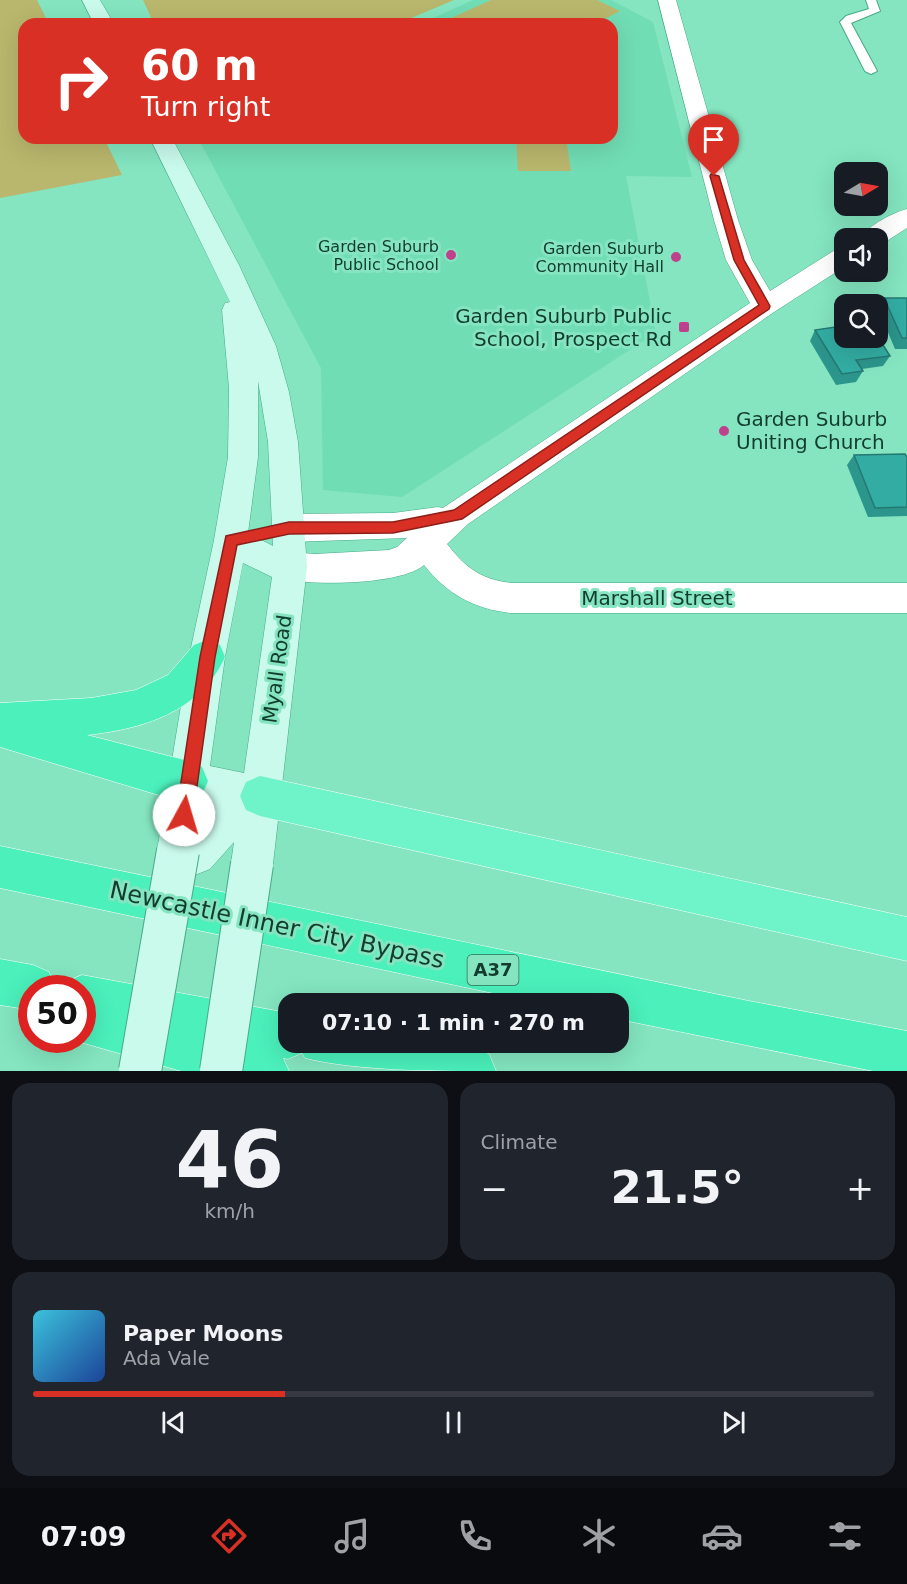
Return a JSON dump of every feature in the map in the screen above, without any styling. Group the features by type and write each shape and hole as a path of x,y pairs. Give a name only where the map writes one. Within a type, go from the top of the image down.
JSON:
{"highway":[{"path":"0,721 110,715 154,701 183,687 207,657"},
{"path":"0,728 155,774 188,781"},
{"path":"260,796 907,939"},
{"name":"Newcastle Inner City Bypass","path":"0,867 749,1024 907,1053"},
{"path":"0,982 18,985"},
{"path":"0,997 18,1002"},
{"path":"96,1001 278,1034"},
{"path":"96,1024 265,1071"},
{"path":"378,1053 472,1071"}],"main road":[{"path":"91,0 101,18"},
{"name":"Myall Road","path":"164,144 231,272 263,349 280,424 289,528 290,567 252,864 221,1071"},
{"name":"Myall Road","path":"187,852 188,781 207,657 231,540 242,466 244,388 231,272"},
{"path":"231,540 289,528"},
{"path":"231,540 276,564 290,567"},
{"path":"188,781 260,796"},
{"path":"140,1071 168,911 187,852 260,796"}],"street":[{"path":"667,0 726,220 743,269 765,306"},
{"path":"888,229 907,217"},
{"path":"289,528 385,528 421,534 457,515 765,306 834,262"},
{"path":"290,567 315,569 395,563 412,556 421,534"},
{"name":"Marshall Street","path":"421,534 459,579 481,593 511,598 907,598"}],"lane":[{"path":"871,0 875,11 850,18 845,22 871,71"}],"shaded area":[{"path":"0,0 37,0 46,18 18,18 18,144 107,144 122,175 0,198"},
{"path":"143,0 454,0 411,18 151,18"},
{"name":"Garden Suburb Public School","path":"473,0 611,0 653,22 692,177 626,176 656,333 402,497 323,490 321,368 201,144 618,144 618,18 433,18"},
{"path":"491,0 597,0 620,11 607,18 451,18"},
{"path":"516,144 567,144 571,171 518,171"}],"building":[{"path":"888,298 907,298 907,338 902,338 888,307"},
{"path":"834,327 834,348 885,348 890,356 856,360 863,371 842,374 815,330"},
{"path":"905,454 907,457 907,507 875,508 854,455"}],"place":[{"name":"Garden Suburb Public School","path":"451,255"},
{"name":"Garden Suburb Community Hall","path":"676,257"},
{"name":"Garden Suburb Public School, Prospect Rd","path":"684,327"},
{"name":"Garden Suburb Uniting Church","path":"724,431"}],"route":[{"path":"184,815 207,657 231,540 289,528 393,527 457,515 765,306 739,260 714,176"}]}
